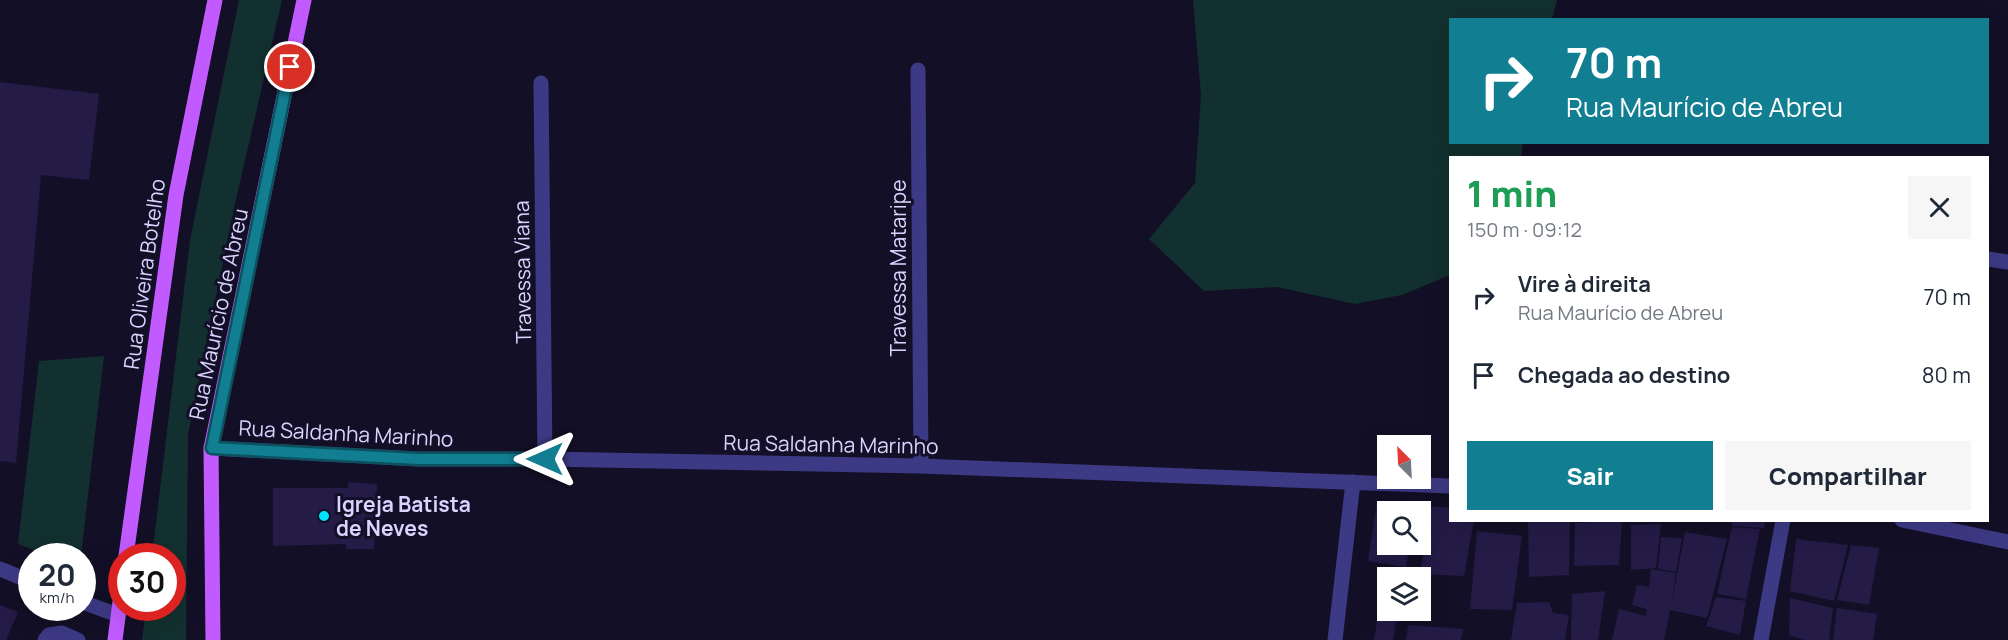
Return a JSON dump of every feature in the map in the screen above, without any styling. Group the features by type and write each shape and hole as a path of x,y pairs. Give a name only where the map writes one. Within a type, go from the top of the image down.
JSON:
{"main road":[{"name":"Rua Oliveira Botelho","path":"128,543 176,195 215,0"},
{"name":"Rua Maurício de Abreu","path":"213,640 212,448 304,0"},
{"path":"115,640 117,621"}],"street":[{"name":"Travessa Mataripe","path":"918,69 921,466"},
{"name":"Travessa Viana","path":"541,83 545,459"},
{"path":"1989,260 2008,262"},
{"name":"Rua Saldanha Marinho","path":"212,448 418,459 921,466 1449,486"},
{"path":"1335,640 1353,482"},
{"path":"1761,640 1783,522"},
{"path":"1912,522 2008,542"},
{"path":"0,569 18,576"},
{"path":"45,640 49,635 63,633 78,640"}],"green space":[{"path":"239,0 282,0 235,204 188,435 186,640 142,640 144,621 186,621 186,543 154,543 190,240"},
{"path":"1193,0 1557,0 1552,18 1449,18 1449,144 1523,144 1521,156 1449,156 1449,275 1402,295 1355,304 1277,287 1204,291 1149,239 1195,183 1201,95"},
{"path":"104,356 82,543 18,543 39,361"}],"building":[{"path":"0,82 99,94 89,180 41,175 16,463 0,461"},
{"name":"Igreja Batista de Neves","path":"348,482 377,484 374,549 346,549 346,544 273,546 273,488 348,488"},
{"path":"1377,501 1377,555 1408,555 1406,567 1368,561"},
{"path":"1431,506 1449,508 1449,522 1474,522 1464,576 1431,574 1431,567 1421,567 1423,555 1431,555"},
{"path":"1528,522 1570,522 1569,575 1529,577"},
{"path":"1622,522 1619,565 1574,566 1575,523"},
{"path":"1732,522 1765,522 1764,528 1732,526"},
{"path":"1661,524 1656,568 1631,570 1631,525"},
{"path":"1732,527 1760,529 1746,599 1717,594"},
{"path":"1477,531 1522,536 1512,610 1470,609"},
{"path":"1685,532 1727,539 1707,618 1670,610 1664,640 1612,640 1619,609 1646,616 1647,609 1632,605 1637,585 1649,587 1651,569 1676,573 1671,607"},
{"path":"1661,537 1682,538 1676,572 1658,569"},
{"path":"1796,539 1848,545 1834,601 1790,591"},
{"path":"1851,545 1879,548 1869,605 1837,600"},
{"path":"1605,591 1598,640 1571,640 1572,594"},
{"path":"1716,597 1746,601 1740,635 1706,626"},
{"path":"1790,598 1833,608 1829,640 1804,640 1789,635"},
{"path":"1549,602 1553,613 1569,615 1565,640 1511,640 1517,603"},
{"path":"0,605 18,612 6,640 0,640"},
{"path":"1837,608 1877,614 1873,640 1833,640"},
{"path":"1377,621 1396,621 1393,640 1374,640"},
{"path":"1408,625 1463,629 1461,640 1406,640"}],"place":[{"name":"Igreja Batista de Neves","path":"324,516"}],"route":[{"path":"290,67 212,448 418,459 545,459"}]}
